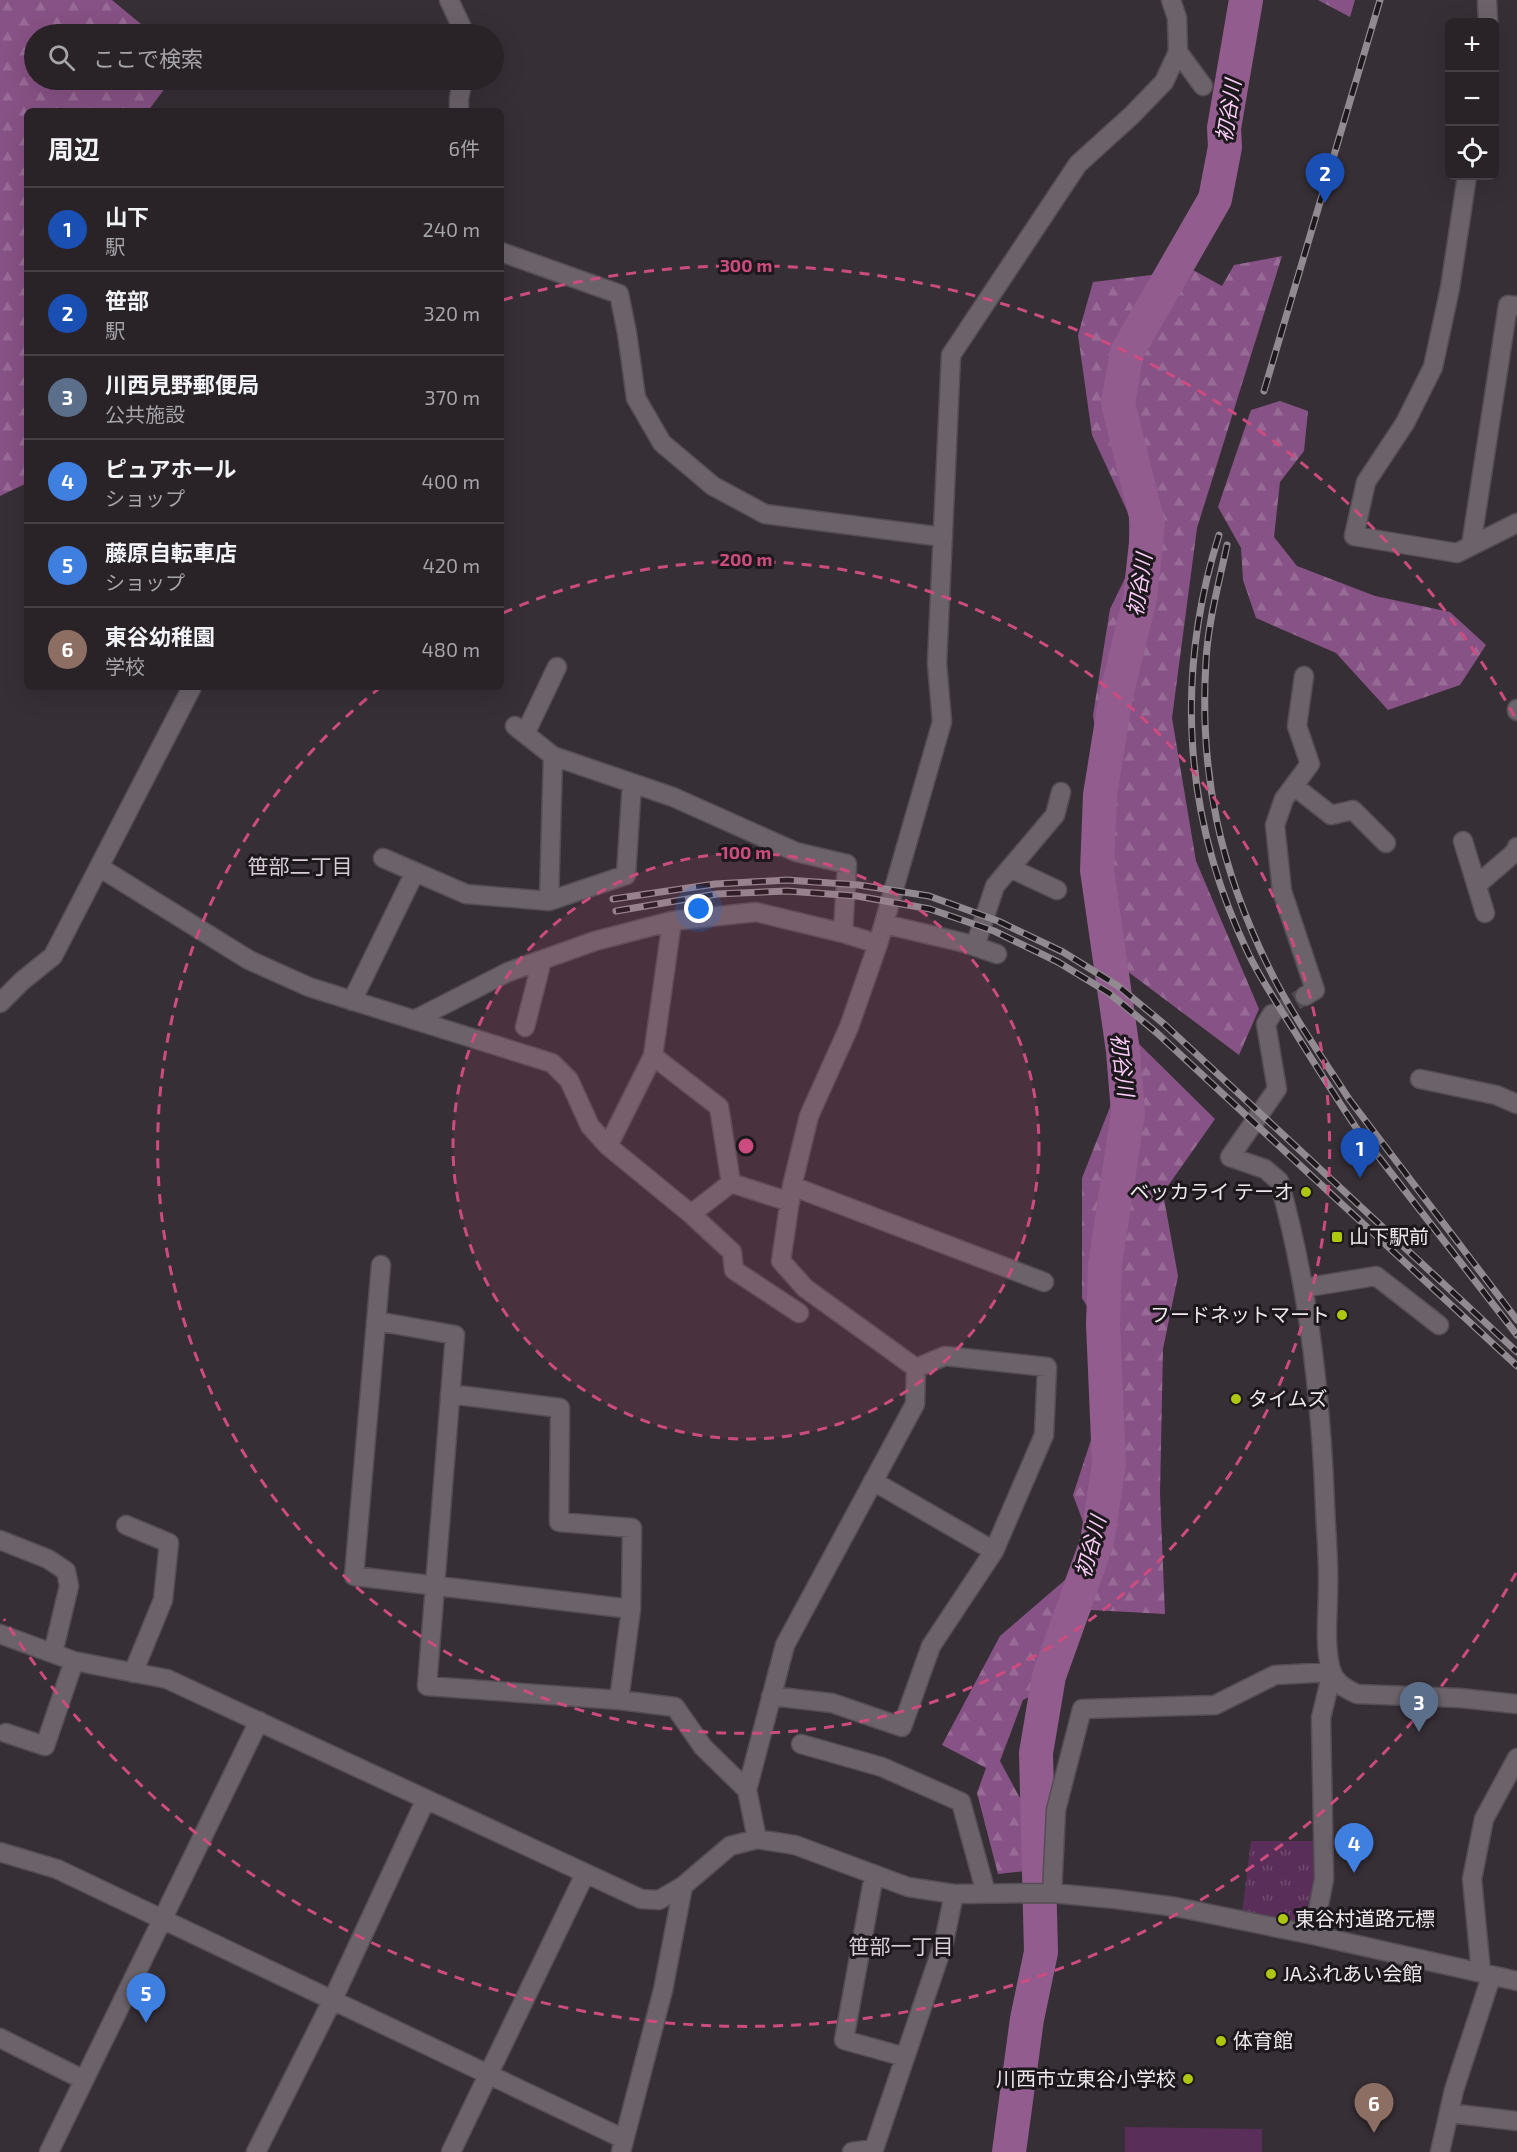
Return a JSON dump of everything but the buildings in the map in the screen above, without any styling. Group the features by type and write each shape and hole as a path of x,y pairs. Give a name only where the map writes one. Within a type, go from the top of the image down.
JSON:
{"street":[{"path":"449,0 460,24"},
{"path":"916,1368 805,1288 781,1261 791,1194 809,1116 849,1027 878,944 942,722 937,663 951,355 1078,164 1131,116 1164,82 1178,52 1177,18 1171,0"},
{"path":"1488,0 1488,18"},
{"path":"1178,52 1203,86"},
{"path":"459,108 461,90"},
{"path":"1466,180 1450,288 1433,368 1404,423 1366,482 1354,536 1457,553 1517,523"},
{"path":"504,253 619,294 636,399 662,443 713,486 765,514 943,537"},
{"path":"1471,546 1508,305 1517,306"},
{"path":"557,667 520,730 553,756 673,797 796,852 847,864 843,933"},
{"path":"1304,676 1297,726 1310,764 1284,799 1275,825 1282,891 1315,990 1305,996"},
{"path":"0,1002 53,956 190,690"},
{"path":"549,901 553,756"},
{"path":"383,858 466,894 549,901 626,875 632,783"},
{"path":"1294,786 1331,815 1353,810 1386,843"},
{"path":"975,946 995,885 1055,815 1061,792"},
{"path":"1463,841 1478,884 1485,914"},
{"path":"1478,884 1515,852 1517,847"},
{"path":"99,867 249,960 309,987 552,1063 569,1080 590,1126 608,1146 691,1214 732,1252 734,1270 799,1313"},
{"path":"1010,868 1057,890"},
{"path":"352,1000 415,872"},
{"path":"414,1020 508,972 596,940 672,921 756,912 878,944"},
{"path":"608,1146 653,1056 672,921"},
{"path":"884,924 975,946 997,954"},
{"path":"525,1027 542,960"},
{"path":"1272,1014 1266,1024 1277,1089 1230,1157 1265,1169 1279,1181 1303,1287 1318,1397 1328,1582 1328,1655 1332,1672 1337,1681 1346,1689 1357,1694 1471,1699 1517,1704"},
{"path":"653,1056 719,1107 731,1183"},
{"path":"1420,1079 1496,1095 1517,1104"},
{"path":"691,1214 731,1183 791,1194 1044,1282"},
{"path":"381,1265 354,1576 631,1609"},
{"path":"1303,1287 1376,1276 1438,1325"},
{"path":"376,1321 454,1335 427,1686 619,1700 675,1707 703,1747 747,1790"},
{"path":"771,1696 832,1703 902,1727 931,1646 994,1551 1044,1435 1047,1367 945,1356 916,1368"},
{"path":"757,1839 747,1790 785,1645 915,1404 916,1368"},
{"path":"450,1394 560,1408 559,1522 632,1528 631,1609 619,1700"},
{"path":"873,1481 994,1551"},
{"path":"126,1525 169,1543 163,1600 133,1673"},
{"path":"0,1540 48,1559 66,1570 69,1586 53,1653"},
{"path":"0,1634 74,1660 167,1679 641,1899 658,1900 683,1886 730,1846 757,1839 795,1845 908,1887 954,1894 1052,1893 1176,1907 1517,1981"},
{"path":"6,1734 45,1746 74,1660"},
{"path":"1052,1893 1056,1810 1082,1709 1215,1705 1275,1675 1332,1672"},
{"path":"1313,1935 1324,1879 1321,1718 1332,1672"},
{"path":"49,2152 259,1721"},
{"path":"801,1744 882,1767 961,1802 986,1893"},
{"path":"1440,2152 1454,2090 1486,1974 1472,1879 1484,1818 1517,1758"},
{"path":"255,2152 333,1999 426,1799"},
{"path":"0,1852 57,1869 333,1999 488,2075 622,2145 663,1990 683,1886"},
{"path":"451,2152 585,1874"},
{"path":"874,1875 844,2040 905,2057"},
{"path":"852,2152 874,2151 944,1942 954,1894"},
{"path":"0,2038 84,2080"},
{"path":"1449,2113 1517,2121"}],"green space":[{"path":"0,0 112,0 141,24 24,24 24,90 164,90 150,108 24,108 24,484 0,496"},
{"path":"1318,0 1355,0 1350,17"},
{"path":"1282,256 1197,528 1172,718 1196,861 1259,1009 1239,1055 1123,968 1112,857 1093,715 1110,609 1129,570 1129,515 1092,435 1078,335 1093,282 1193,270 1222,286 1234,265"},
{"path":"1280,401 1308,411 1304,451 1280,482 1274,537 1297,566 1375,596 1450,612 1486,645 1460,685 1388,710 1336,653 1256,618 1243,580 1241,548 1218,507 1251,410"},
{"path":"1136,1041 1215,1119 1163,1193 1178,1276 1163,1349 1160,1494 1165,1614 1091,1610 1059,1681 1023,1700 1000,1761 1021,1800 1026,1871 998,1874 977,1793 986,1768 942,1745 1000,1636 1065,1580 1085,1527 1073,1495 1118,1357 1082,1298 1082,1178"},
{"path":"1251,1841 1314,1841 1314,1901 1291,1924 1242,1913"},
{"path":"1125,2127 1262,2129 1262,2152 1125,2152"}],"waterway":[{"name":"初谷川","path":"1009,2152 1027,2019 1041,1952 1036,1753 1049,1676 1097,1542 1109,1464 1103,1324 1105,1265 1128,1113 1123,1051 1097,870 1100,795 1116,696 1140,598 1148,524 1118,403 1127,352 1215,199 1225,147 1224,128 1246,0"}],"tunnel":[{"path":"1272,1014 1305,996"}],"railway":[{"path":"1264,391 1380,0"},
{"path":"1219,535 1205,589 1196,642 1192,695 1193,748 1199,800 1211,853 1227,904 1259,974 1357,1129 1517,1335"},
{"path":"1227,545 1209,632 1206,661 1206,743 1217,820 1238,895 1279,987 1349,1099 1517,1320"},
{"path":"613,899 715,884 787,880 859,885 929,896 998,921 1063,952 1118,986 1164,1024 1517,1352"},
{"path":"616,911 717,894 787,891 857,896 930,909 994,931 1058,962 1109,993 1157,1033 1517,1366"}],"place":[{"name":"笹部","path":"1325,203"},
{"name":"山下","path":"1360,1178"},
{"name":"ベッカライ テーオ","path":"1306,1192"},
{"name":"山下駅前","path":"1337,1237"},
{"name":"フードネットマート","path":"1342,1315"},
{"name":"タイムズ","path":"1236,1399"},
{"name":"川西見野郵便局","path":"1419,1732"},
{"name":"ピュアホール","path":"1354,1873"},
{"name":"東谷村道路元標","path":"1283,1919"},
{"name":"JAふれあい会館","path":"1271,1974"},
{"name":"藤原自転車店","path":"146,2023"},
{"name":"体育館","path":"1221,2041"},
{"name":"川西市立東谷小学校","path":"1188,2079"},
{"name":"東谷幼稚園","path":"1374,2133"}],"district":[{"name":"笹部二丁目","path":"300,867"},
{"name":"笹部一丁目","path":"901,1947"}]}
